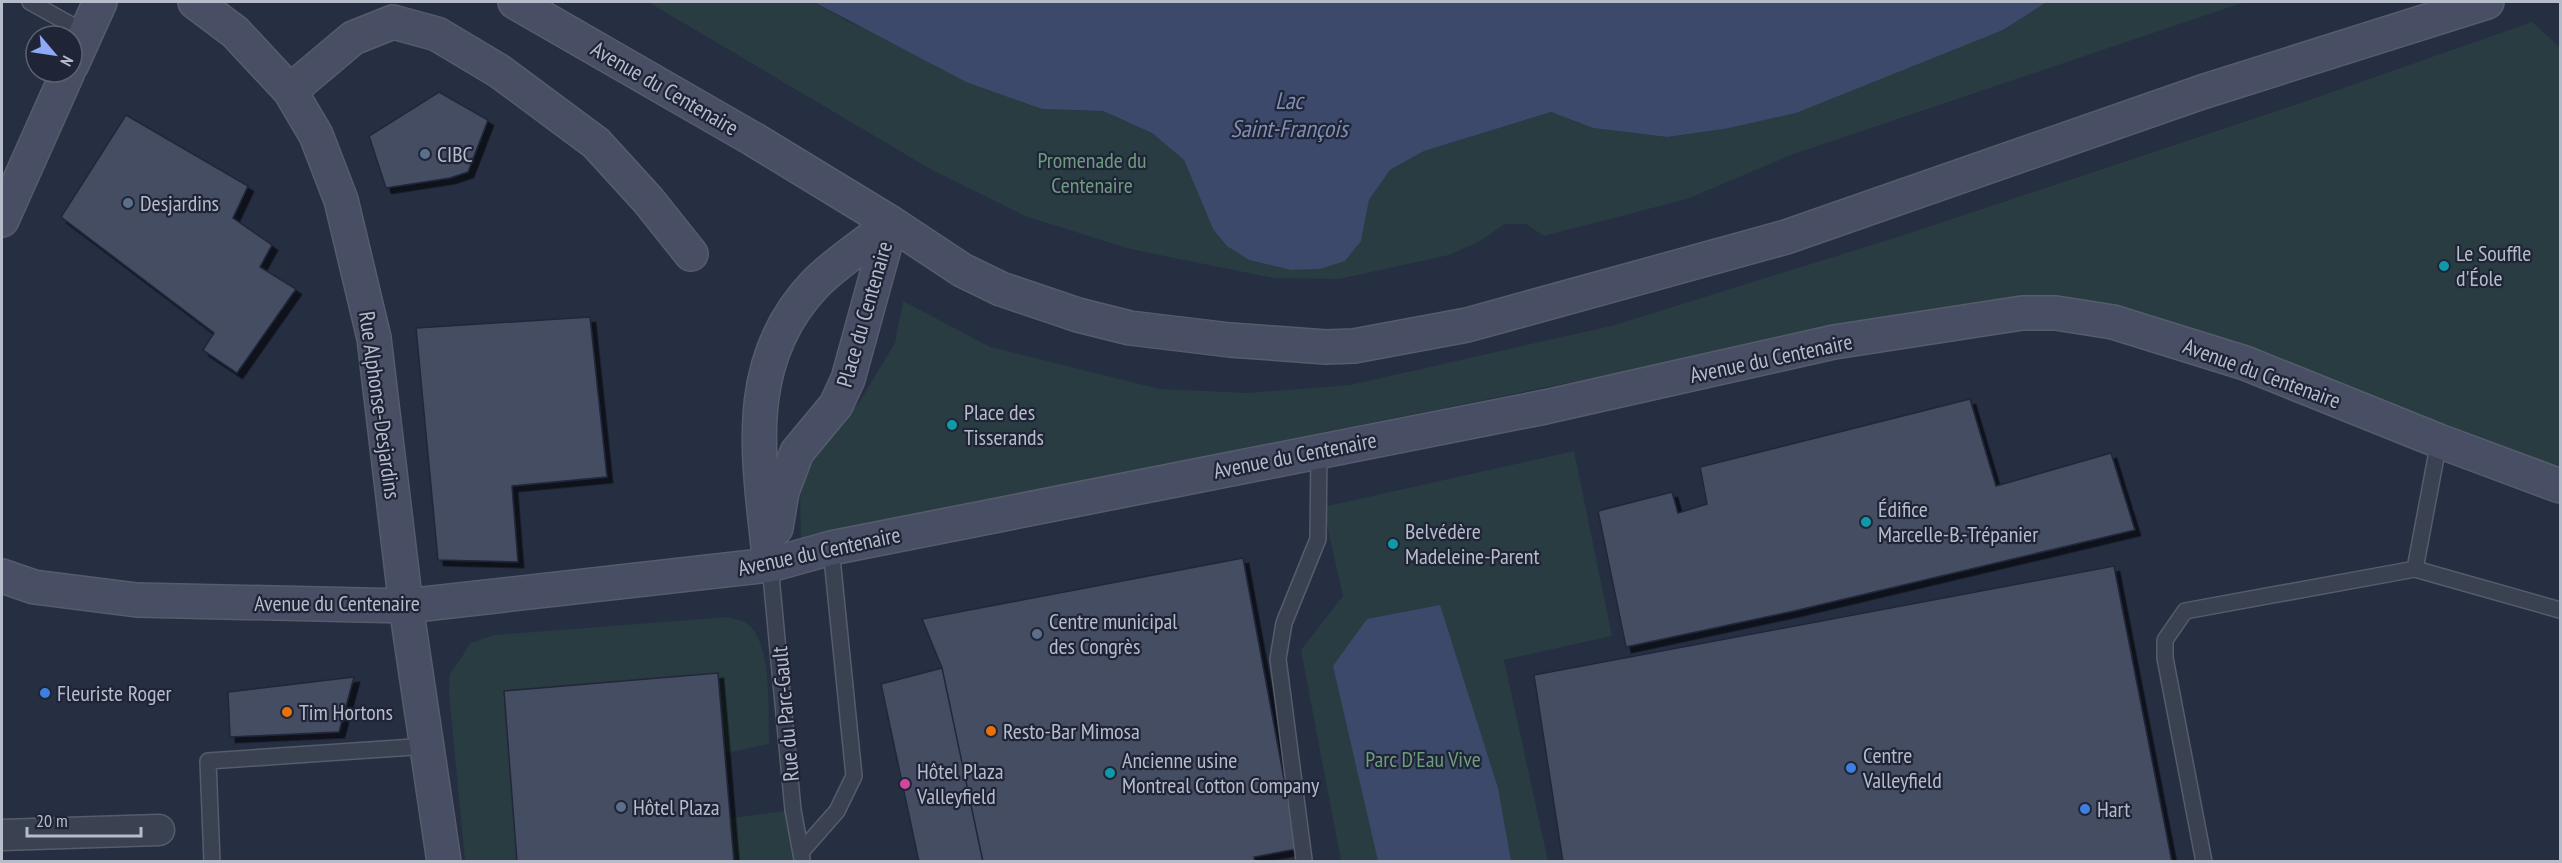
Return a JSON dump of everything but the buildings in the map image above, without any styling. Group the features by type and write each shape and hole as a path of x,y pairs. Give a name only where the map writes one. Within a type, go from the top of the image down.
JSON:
{"main road":[{"path":"84,37 100,2"},
{"name":"Rue Alphonse-Desjardins","path":"195,2 235,32 290,91 316,135 341,200 374,338 406,606 444,861"},
{"name":"Avenue du Centenaire","path":"515,2 891,223 962,270 1000,288 1078,315 1130,328 1230,340 1354,346 1467,325 1786,237 2202,92 2487,2"},
{"path":"290,91 353,38 393,22 437,34 500,71 596,143 648,200 691,254"},
{"path":"2,220 63,84"},
{"name":"Place du Centenaire","path":"770,565 761,482 760,439 761,387 767,363 793,310 817,282 891,223"},
{"name":"Place du Centenaire","path":"770,565 782,492 797,452 836,405 848,379 891,223"},
{"name":"Avenue du Centenaire","path":"2,576 34,587 137,600 406,606 770,565 831,548 1545,408 1834,342 2022,313 2056,313 2113,322 2245,363 2439,441 2560,486"}],"street":[{"path":"2,835 159,830"}],"lane":[{"path":"30,2 86,33"},
{"path":"2415,569 2439,441"},
{"path":"1304,860 1278,659 1284,623 1318,539 1319,451"},
{"path":"801,857 837,811 854,776 831,548"},
{"name":"Rue du Parc-Gault","path":"770,565 793,810 801,857"},
{"path":"2204,861 2165,658 2165,640 2185,611 2415,569 2560,610"},
{"path":"212,861 208,762 428,746"}],"green space":[{"name":"Promenade du Centenaire","path":"648,2 814,2 847,21 1042,109 1103,111 1152,133 1184,160 1213,229 1249,260 1291,270 1320,269 1361,241 1369,200 1390,170 1424,151 1551,112 1593,128 1667,137 1724,129 2003,30 2047,2 2245,2 1791,155 1687,199 1544,236 1526,224 1505,224 1480,241 1449,255 1339,279 1273,278 1130,249 1025,216 932,170"},
{"path":"2532,22 2560,47 2560,470 2349,386 2142,316 1958,308 1627,371 801,538 800,498 807,472 820,444 860,401 895,343 903,301 990,347 1160,389 1248,393 1350,385 1615,325 1907,234 2295,105"},
{"name":"Parc D'Eau Vive","path":"1574,451 1612,636 1504,660 1548,861 1341,861 1301,650 1343,596 1323,507"},
{"path":"728,617 746,623 755,632 761,645 767,679 769,744 725,753 718,673 504,691 517,861 465,861 449,693 450,674 471,643 494,635"},
{"path":"793,810 802,861 734,861 731,818"}],"water":[{"name":"Lac Saint-François","path":"814,2 2047,2 2003,30 1796,113 1724,129 1667,137 1593,128 1551,112 1424,151 1390,170 1369,200 1361,241 1345,261 1320,269 1291,270 1249,260 1227,246 1213,229 1184,160 1152,133 1103,111 1042,109 966,82"},
{"path":"1440,605 1498,788 1511,861 1378,861 1333,666 1367,619"}],"place":[{"name":"CIBC","path":"425,154"},
{"name":"Desjardins","path":"128,203"},
{"name":"Le Souffle d'Éole","path":"2444,266"},
{"name":"Place des Tisserands","path":"952,425"},
{"name":"Édifice Marcelle-B.-Trépanier","path":"1866,522"},
{"name":"Belvédère Madeleine-Parent","path":"1393,544"},
{"name":"Centre municipal des Congrès","path":"1037,634"},
{"name":"Fleuriste Roger","path":"45,693"},
{"name":"Tim Hortons","path":"287,712"},
{"name":"Resto-Bar Mimosa","path":"991,731"},
{"name":"Centre Valleyfield","path":"1851,768"},
{"name":"Ancienne usine Montreal Cotton Company","path":"1110,773"},
{"name":"Hôtel Plaza Valleyfield","path":"905,784"},
{"name":"Hôtel Plaza","path":"621,807"},
{"name":"Hart","path":"2085,809"}]}
